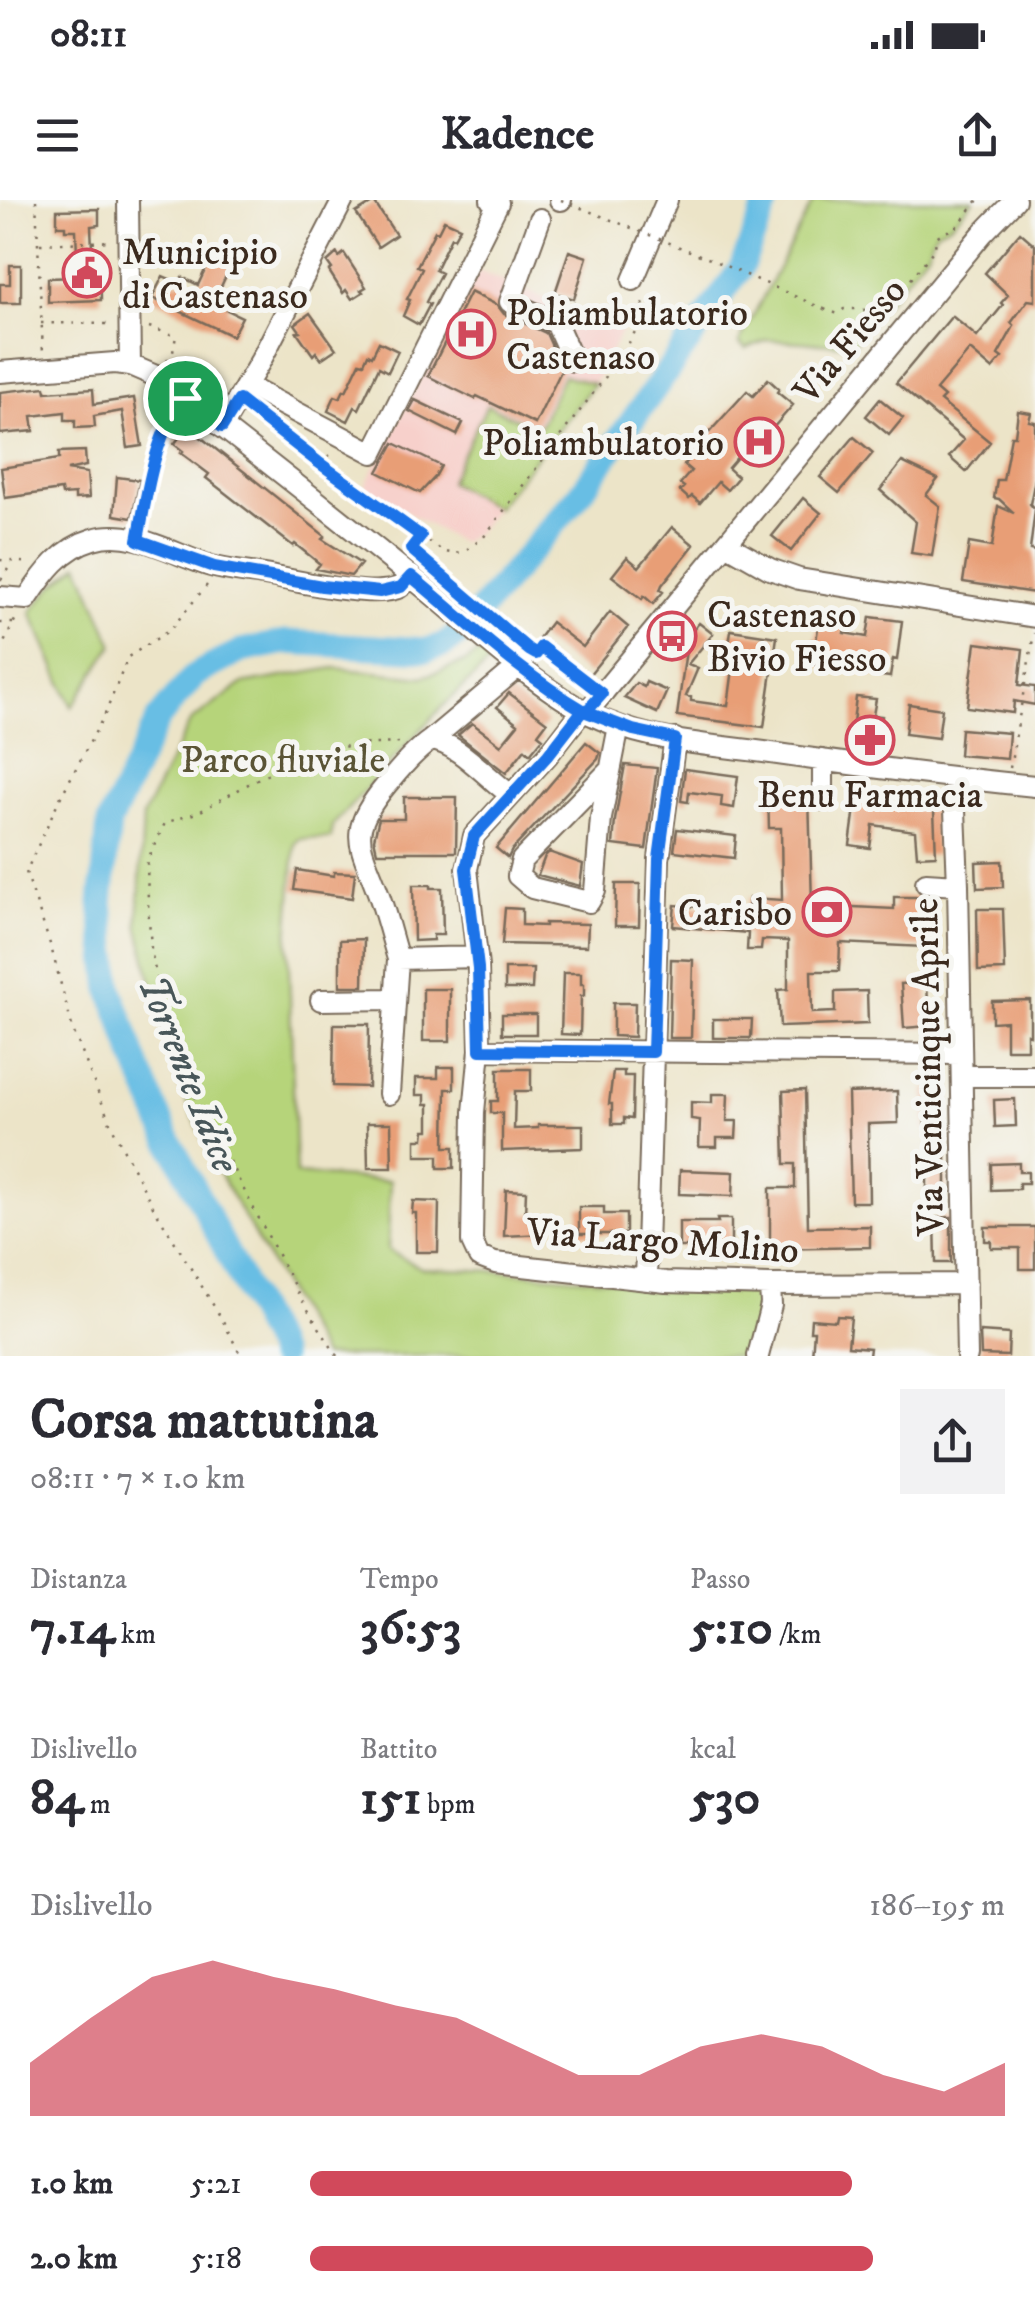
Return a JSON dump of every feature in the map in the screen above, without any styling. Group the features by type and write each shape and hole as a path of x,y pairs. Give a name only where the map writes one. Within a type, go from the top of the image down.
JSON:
{"street":[{"path":"128,200 130,365"},
{"path":"222,427 343,200"},
{"path":"633,280 666,200"},
{"name":"Via Fiesso","path":"585,711 983,233 1015,200"},
{"path":"243,393 373,453 495,201"},
{"path":"540,220 510,302 556,322 573,360"},
{"path":"0,372 90,363 130,365 158,376 521,659 562,698 619,726 675,739 1035,786"},
{"path":"0,597 27,599 53,564 75,546 104,536 137,539 214,567 322,586 380,592 401,587 405,571"},
{"path":"726,544 770,569 799,579 1035,616"},
{"path":"389,1094 398,959 381,901 361,854 360,830 368,807 411,756 521,659"},
{"name":"Via Largo Molino","path":"585,711 474,836 466,869 477,957 480,1050 474,1112 472,1242 479,1257 494,1263 646,1280 770,1286 966,1284"},
{"path":"609,771 522,860 518,876 532,888 590,902 595,892 601,818 619,726"},
{"path":"646,1280 659,859 675,739"},
{"path":"431,740 453,748 511,795"},
{"path":"823,760 824,800"},
{"name":"Via Venticinque Aprile","path":"956,778 967,1356"},
{"path":"926,883 958,885"},
{"path":"398,959 477,957"},
{"path":"321,1000 395,999"},
{"path":"480,1050 962,1054"},
{"path":"962,1076 1035,1076"},
{"path":"758,1356 771,1305 770,1286"}],"path":[{"path":"36,200 43,367"},
{"path":"560,200 824,309 838,314 844,309 863,309 879,320 936,248 936,237 955,229 978,200"},
{"path":"38,244 129,240"},
{"path":"243,393 318,462 446,554 460,554 483,538 624,354 645,313 633,280"},
{"path":"137,539 166,427 171,413 185,398"},
{"path":"405,571 411,549 521,659 536,654 541,647 602,694"},
{"path":"0,560 53,564"},
{"path":"0,581 13,561"},
{"path":"214,567 213,578 170,630 128,658 106,712 26,872 51,947 72,1030 112,1125 151,1203 241,1356"},
{"path":"0,650 27,599"},
{"path":"0,622 14,623"},
{"path":"1007,783 1035,632"},
{"path":"337,1356 300,1296 174,1056 151,949 147,861 165,823 200,812 286,766 351,745 410,744"}],"shaded area":[{"path":"476,270 622,330 594,384 477,532 461,543 364,488"}],"green space":[{"path":"814,200 973,200 952,223 936,231 927,252 852,345 767,340 746,349 739,343"},
{"path":"563,375 594,384 496,508 449,482 487,405 538,429"},
{"path":"79,564 113,645 72,707 31,612"},
{"name":"Parco fluviale","path":"483,650 492,660 442,707 333,825 331,838 299,839 295,844 288,939 296,1174 390,1181 388,1250 421,1268 753,1292 761,1299 761,1309 751,1356 323,1356 218,1171 171,1066 138,924 143,816 190,722 242,684 334,668 423,677 465,662"}],"building":[{"path":"374,202 396,235 378,247 356,213"},
{"name":"Municipio di Castenaso","path":"99,209 99,225 91,226 92,249 100,249 101,300 48,302 48,278 78,277 76,230 57,226 57,210"},
{"path":"444,220 460,227 435,270 441,273 419,325 403,316 410,300 407,299 422,269 417,266"},
{"path":"1020,232 1035,245 1035,301 1028,300 1011,323 1014,326 998,355 1002,358 992,369 970,350 936,390 944,397 940,401 990,442 966,472 949,457 964,440 896,383 952,316 977,337 1008,295 985,273"},
{"path":"214,251 233,261 217,295 231,302 227,310 242,317 232,336 152,298 163,276 179,283 182,277 198,285"},
{"path":"569,251 587,257 574,299 555,293"},
{"path":"337,253 339,257 344,253 366,287 352,299 346,290 343,293 329,271 332,269 327,262"},
{"path":"10,265 21,265 21,303 0,303 0,284 10,284"},
{"path":"470,292 497,305 504,314 546,333 562,369 535,424 428,376"},
{"path":"310,313 336,349 321,359 316,352 313,355 295,324"},
{"path":"379,342 398,351 388,372 379,367 359,409 355,407 348,421 328,411 335,396 340,398 346,391 360,362 364,363 368,354 372,356"},
{"path":"768,379 793,405 766,440 758,433 728,468 738,477 727,490 718,482 700,503 692,496 689,499 680,491 684,487 680,484 691,471 684,465 747,391 753,396"},
{"path":"45,387 46,392 93,389 94,404 134,398 142,446 128,448 122,411 94,416 95,427 75,428 75,420 65,420 65,412 32,416 34,431 0,434 0,392"},
{"path":"880,399 903,418 889,435 866,416"},
{"path":"415,400 463,423 457,435 409,411"},
{"path":"1018,411 1031,413 1029,421 1035,422 1035,479 1030,504 1035,510 1030,550 1035,551 1035,593 963,582 969,543 992,547 998,506 1014,513 994,498 997,480 1003,480"},
{"path":"188,427 325,536 322,539 361,564 351,576 316,569 320,564 206,478 209,474 174,444"},
{"path":"854,437 873,453 839,493 820,477"},
{"path":"394,443 441,466 420,493 378,472"},
{"path":"85,451 86,466 67,470 87,473 89,498 75,499 75,494 62,495 61,490 5,498 1,468 59,459 59,452"},
{"path":"902,462 938,479 926,495 940,506 932,556 911,553 916,522 880,490"},
{"path":"117,477 140,480 132,518 114,515"},
{"path":"803,498 821,513 791,551 772,536"},
{"path":"672,527 694,545 662,585 663,592 653,604 612,576 627,557 639,567"},
{"path":"821,610 847,614 844,633 867,637 870,617 902,621 897,660 893,659 890,677 859,673 861,658 838,656 836,668 809,664"},
{"path":"610,612 628,627 589,675 539,638 551,622 583,647"},
{"path":"699,623 713,634 688,664 698,668 686,696 691,701 728,706 736,646 729,645 731,630 777,637 764,727 677,716 686,650 678,648"},
{"path":"976,643 1023,649 1019,685 1035,687 1035,705 1014,701 1013,713 967,707"},
{"path":"646,682 667,691 657,713 624,698 636,683 644,687"},
{"path":"509,693 547,722 538,734 543,738 530,754 525,749 506,773 458,735 472,723 501,745 518,724 497,707"},
{"path":"856,697 876,699 873,715 882,716 879,744 851,741"},
{"path":"909,704 942,709 938,738 905,734"},
{"path":"961,729 1009,733 1007,759 959,755"},
{"path":"586,742 600,753 598,759 508,858 496,848"},
{"path":"625,765 657,768 646,849 613,845"},
{"path":"685,769 738,776 734,808 721,806 722,796 689,792 688,802 681,801"},
{"path":"768,794 809,795 812,905 894,909 894,897 920,897 924,947 840,943 839,971 811,971 812,1013 835,1012 835,992 867,991 868,1024 780,1027 778,990 788,989 788,941 762,940 761,950 747,950 748,933 673,926 675,905 748,911 749,898 782,900 781,828 769,828"},
{"path":"404,797 457,797 456,852 377,852 374,839 379,819 404,819"},
{"path":"856,800 934,811 936,855 917,856 915,831 873,825 870,848 850,845"},
{"path":"677,829 736,836 734,858 674,851"},
{"path":"549,852 583,864 580,886 538,875"},
{"path":"1002,861 1003,887 977,888 976,862"},
{"path":"297,870 334,876 334,872 355,873 352,898 294,890"},
{"path":"616,884 640,884 639,926 615,926"},
{"path":"413,885 442,888 443,935 433,935 433,940 414,941"},
{"path":"505,908 522,909 522,925 588,924 587,946 502,944"},
{"path":"977,909 1003,909 1005,970 978,971"},
{"path":"364,939 363,986 340,986 340,940"},
{"path":"671,959 693,960 691,1038 669,1038"},
{"path":"505,969 533,969 532,989 505,989"},
{"path":"563,973 581,973 584,996 580,1035 561,1034"},
{"path":"927,982 929,1026 904,1028 901,984"},
{"path":"423,989 450,989 450,1041 423,1041"},
{"path":"1030,1000 1027,1049 1006,1049 1006,1021 992,1022 992,1001"},
{"path":"613,1003 635,1003 634,1037 613,1036"},
{"path":"502,1014 536,1014 536,1034 502,1034"},
{"path":"713,1019 752,1019 751,1038 713,1038"},
{"path":"334,1024 369,1024 368,1087 333,1086"},
{"path":"438,1067 454,1067 454,1089 446,1089 445,1147 454,1147 454,1168 438,1168 438,1156 416,1156 416,1139 424,1139 425,1130 429,1130 429,1104 425,1104 425,1095 416,1095 416,1078 438,1078"},
{"path":"498,1069 531,1069 531,1091 515,1091 514,1129 583,1125 583,1148 502,1151 502,1113 491,1113 491,1101 498,1101"},
{"path":"613,1071 633,1076 632,1119 624,1118 624,1124 612,1124 609,1104"},
{"path":"943,1088 943,1129 925,1129 925,1089"},
{"path":"805,1090 808,1227 870,1226 870,1247 770,1249 770,1188 795,1188 795,1164 785,1164 783,1091"},
{"path":"897,1091 898,1123 868,1124 869,1202 851,1202 848,1093"},
{"path":"712,1094 728,1094 727,1121 737,1121 736,1138 717,1138 717,1147 699,1147 700,1120 691,1119 691,1102 712,1103"},
{"path":"1015,1099 1016,1126 995,1127 994,1100"},
{"path":"367,1123 391,1123 392,1168 368,1168"},
{"path":"927,1151 946,1151 946,1190 927,1190"},
{"path":"1019,1163 1019,1172 1028,1172 1028,1183 1019,1183 1019,1189 991,1190 991,1164"},
{"path":"680,1170 734,1172 733,1196 679,1194"},
{"path":"506,1190 526,1191 525,1214 545,1215 544,1234 504,1236"},
{"path":"413,1201 439,1202 438,1252 416,1252"},
{"path":"579,1207 604,1207 604,1214 626,1214 626,1234 579,1234"},
{"path":"951,1217 951,1263 936,1263 935,1218"},
{"path":"717,1219 731,1219 731,1252 719,1251 719,1247 679,1247 679,1222 718,1222"},
{"path":"985,1227 1035,1227 1035,1269 1020,1269 1020,1248 991,1248 991,1241 985,1241"},
{"path":"837,1316 851,1317 848,1346 870,1348 869,1356 812,1356 811,1319 836,1321"},
{"path":"980,1332 1009,1334 1008,1356 981,1355"}],"waterway":[{"name":"Torrente Idice","path":"280,1356 166,1133 111,990 101,903 109,823 158,719 195,675 241,651 286,642 426,650 460,634 579,495 741,268 768,200"}],"place":[{"name":"Municipio di Castenaso","path":"87,273"},
{"name":"Poliambulatorio Castenaso","path":"471,334"},
{"name":"Poliambulatorio","path":"759,442"},
{"name":"Castenaso Bivio Fiesso","path":"672,636"},
{"name":"Benu Farmacia","path":"870,740"},
{"name":"Carisbo","path":"827,912"}],"route":[{"path":"185,398 222,427 239,400 421,536 411,549 529,650 536,654 541,647 602,694 586,712 633,730 675,739 659,859 653,1052 480,1050 478,968 466,869 474,836 583,710 520,666 411,576 401,587 380,592 322,586 214,567 138,540 166,427 171,413 185,398"}]}
